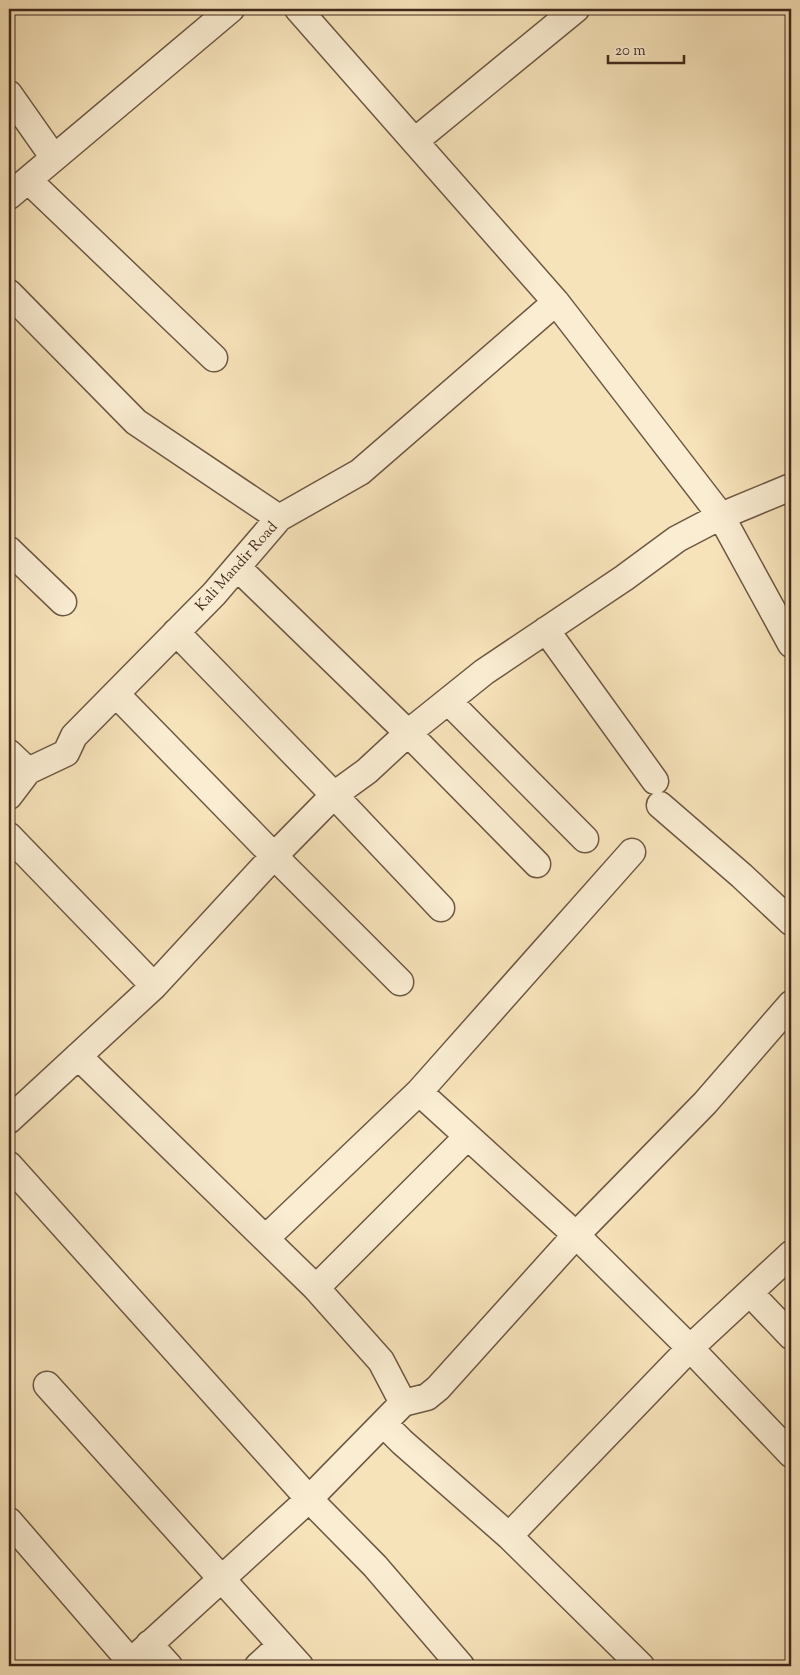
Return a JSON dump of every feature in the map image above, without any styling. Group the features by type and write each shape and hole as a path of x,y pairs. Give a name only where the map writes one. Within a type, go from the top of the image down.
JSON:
{"street":[{"path":"214,358 18,188 231,9"},
{"path":"298,9 556,302 721,516 791,644"},
{"path":"415,142 576,9"},
{"path":"9,94 54,158"},
{"path":"9,292 136,422 279,518"},
{"name":"Kali Mandir Road","path":"9,796 28,771 66,753 74,736 176,632 237,567 279,518 360,472 556,302"},
{"path":"9,1120 154,986 274,856 334,795 367,771 408,733 484,672 624,578 678,539 721,516 791,487"},
{"path":"9,550 63,602"},
{"path":"237,567 408,733 536,864"},
{"path":"546,630 657,793 791,922"},
{"path":"176,632 441,908"},
{"path":"116,694 400,982"},
{"path":"448,701 585,839"},
{"path":"9,753 28,771"},
{"path":"9,836 154,986"},
{"path":"266,1238 419,1092 632,852"},
{"path":"9,1521 128,1664 309,1500 403,1404 427,1398 438,1388 576,1235 705,1103 791,1004"},
{"path":"78,1056 316,1288 381,1361 403,1404"},
{"path":"419,1092 576,1235 690,1348 791,1454"},
{"path":"316,1288 467,1137"},
{"path":"9,1165 309,1500 375,1566 461,1666"},
{"path":"510,1536 690,1348 791,1254"},
{"path":"750,1293 791,1336"},
{"path":"47,1385 300,1666"},
{"path":"384,1424 510,1536 641,1666"},
{"path":"149,1644 169,1666"},
{"path":"258,1666 281,1645"}]}
